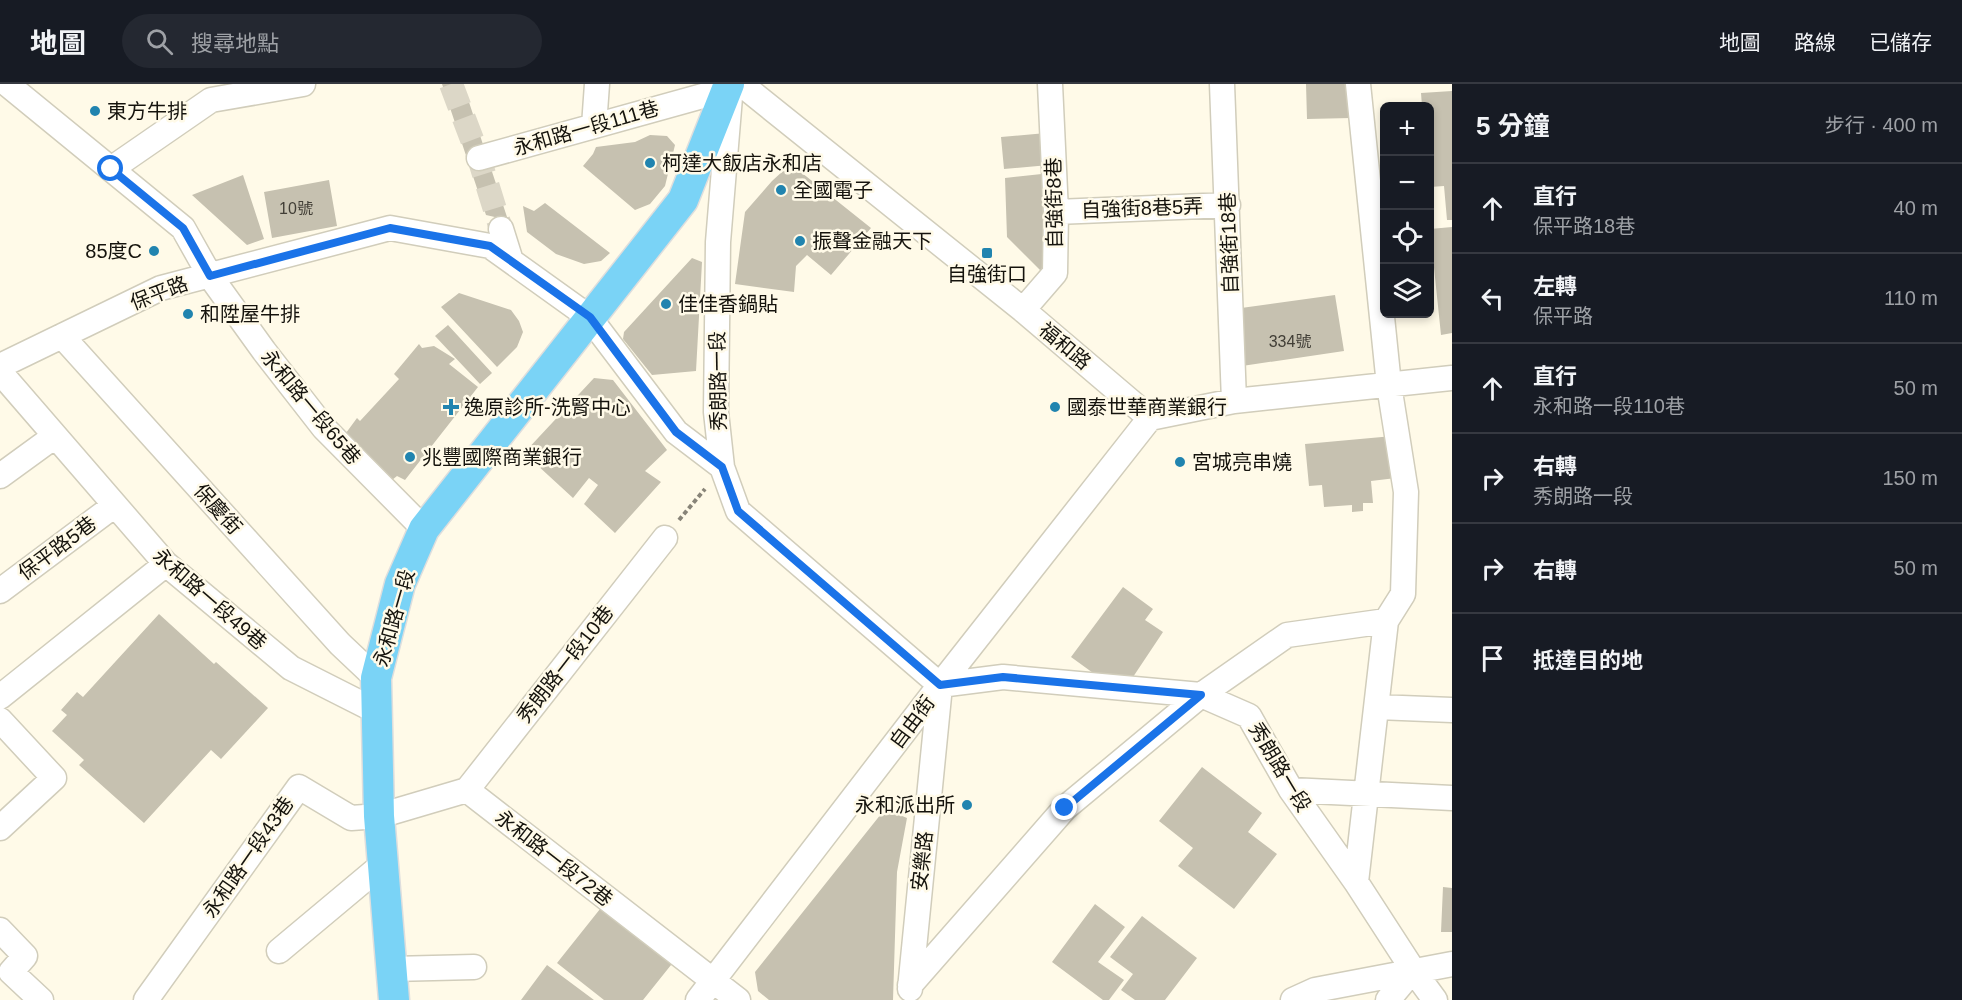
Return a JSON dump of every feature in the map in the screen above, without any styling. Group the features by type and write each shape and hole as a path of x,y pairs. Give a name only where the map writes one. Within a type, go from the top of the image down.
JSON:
{"main road":[{"name":"永和路一段","path":"394,1000 379,816 376,678 400,584 424,529 683,200 729,84"}],"street":[{"path":"111,169 211,100 303,84"},
{"path":"594,126 597,84"},
{"name":"永和路一段111巷","path":"479,158 717,92 729,84"},
{"name":"秀朗路一段","path":"729,84 718,242 716,412 722,467 738,511 940,685 1003,677 1201,695 1249,716 1291,790 1435,1000"},
{"name":"福和路","path":"741,84 1023,310 1150,418"},
{"name":"自強街8巷","path":"1023,310 1055,273 1056,212 1050,84"},
{"name":"自強街18巷","path":"1222,84 1234,401"},
{"path":"1356,882 1386,621 1403,594 1406,492 1389,385 1358,84"},
{"name":"永和路一段65巷","path":"14,86 183,228 210,276 264,351 324,428 424,529"},
{"name":"自強街8巷5弄","path":"1056,212 1228,205"},
{"name":"保平路","path":"2,363 161,288 390,228 490,246 590,317 676,432 722,467"},
{"path":"501,229 512,261"},
{"name":"保慶街","path":"62,336 340,644 376,678"},
{"name":"永和路一段49巷","path":"2,363 55,436 166,564 291,668 376,711"},
{"path":"1150,418 1234,401 1452,378"},
{"name":"自由街","path":"706,991 940,685 1150,418"},
{"path":"0,476 55,436"},
{"name":"保平路5巷","path":"0,591 115,505"},
{"name":"秀朗路一段10巷","path":"467,790 665,538"},
{"path":"0,697 166,564"},
{"path":"910,992 1065,808 1201,695 1287,635 1386,621"},
{"name":"安樂路","path":"910,992 940,685"},
{"path":"1377,707 1452,710"},
{"path":"0,720 54,778 0,828"},
{"name":"永和路一段43巷","path":"146,1000 298,787 351,818 379,816"},
{"path":"379,816 467,790"},
{"name":"永和路一段72巷","path":"467,790 706,991 738,1000"},
{"path":"1291,790 1452,798"},
{"path":"279,951 383,864"},
{"path":"0,930 25,956 11,972 41,1000"},
{"path":"1293,1000 1315,990 1452,964"},
{"path":"392,969 474,967"},
{"path":"1388,1000 1413,970"}],"path":[{"path":"665,538 722,467"}],"building":[{"path":"442,84 463,84 508,220 486,215"},
{"path":"1306,84 1351,84 1351,118 1307,119"},
{"path":"1452,91 1452,220 1447,220 1444,186 1434,187 1434,102 1422,102 1421,93"},
{"path":"1057,132 1060,164 1004,169 1001,137"},
{"path":"650,135 667,136 675,145 665,186 650,204 635,210 583,166 596,147 635,142"},
{"name":"振聲金融天下","path":"797,169 871,228 831,275 807,255 796,266 794,292 735,284 745,212 784,170"},
{"path":"1051,173 1066,278 1058,283 1051,281 1007,237 1005,178"},
{"path":"243,175 264,239 247,245 192,195"},
{"path":"329,180 337,226 272,238 264,192"},
{"path":"545,203 610,253 601,261 584,264 556,254 527,232 523,206 534,211"},
{"path":"1452,227 1452,333 1441,335 1434,268 1434,229"},
{"path":"692,258 702,262 696,371 652,375 623,339 624,332"},
{"path":"459,293 511,310 519,321 523,332 517,347 497,367 441,307"},
{"path":"1335,295 1344,351 1242,366 1234,309"},
{"path":"448,325 492,373 480,384 435,336"},
{"path":"419,344 422,348 434,346 455,359 449,364 478,387 405,480 397,476 392,480 346,433 357,418 360,421 399,379 394,374"},
{"path":"594,378 613,380 667,450 645,471 661,482 615,533 584,504 598,485 589,478 573,498 524,453"},
{"path":"1393,436 1396,478 1371,481 1373,503 1363,503 1363,511 1352,512 1352,505 1324,507 1322,485 1309,486 1305,444"},
{"path":"1123,587 1153,609 1145,620 1163,632 1131,680 1100,678 1071,657"},
{"path":"159,614 214,664 216,662 268,708 221,759 211,750 144,823 79,765 84,760 52,731 67,715 61,710 77,692 83,697"},
{"path":"1202,767 1262,813 1248,832 1277,854 1234,909 1178,866 1193,848 1159,821"},
{"path":"885,809 907,818 897,872 893,1000 769,1000 758,991 755,972"},
{"path":"1443,887 1452,888 1452,932 1441,932"},
{"path":"604,904 675,960 643,1000 604,1000 557,963"},
{"path":"1095,904 1125,927 1098,962 1124,980 1109,1000 1103,1000 1052,962"},
{"path":"1142,916 1197,958 1165,1000 1135,1000 1121,990 1133,974 1110,957"},
{"path":"547,965 594,1000 521,1000"}],"tunnel":[{"path":"451,84 479,158 501,229"}],"place":[{"name":"東方牛排","path":"95,111"},
{"name":"柯達大飯店永和店","path":"650,163"},
{"name":"全國電子","path":"781,190"},
{"name":"振聲金融天下","path":"800,241"},
{"name":"85度C","path":"154,251"},
{"name":"自強街口","path":"987,253"},
{"name":"佳佳香鍋貼","path":"666,304"},
{"name":"和陞屋牛排","path":"188,314"},
{"name":"逸原診所-洗腎中心","path":"451,407"},
{"name":"國泰世華商業銀行","path":"1055,407"},
{"name":"兆豐國際商業銀行","path":"410,457"},
{"name":"宮城亮串燒","path":"1180,462"},
{"name":"永和派出所","path":"967,805"}],"route":[{"path":"111,169 183,228 210,276 390,228 490,246 590,317 676,432 722,467 738,511 940,685 1003,677 1201,695 1065,808"}]}
